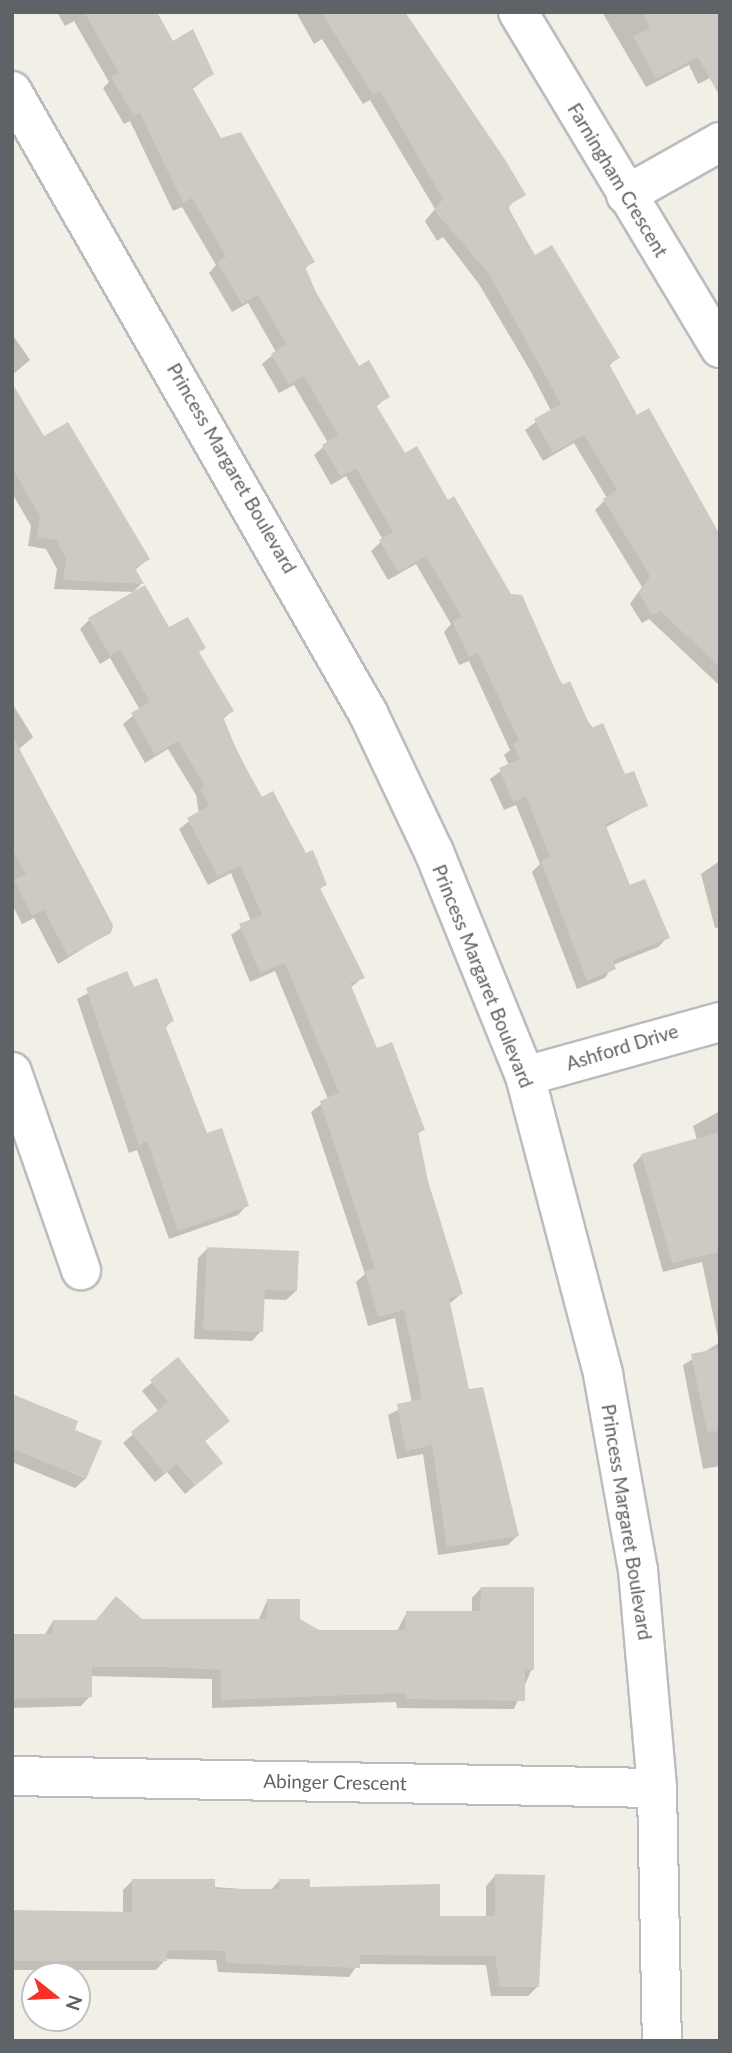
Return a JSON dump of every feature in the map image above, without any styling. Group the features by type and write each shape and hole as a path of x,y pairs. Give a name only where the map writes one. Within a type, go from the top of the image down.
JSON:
{"street":[{"name":"Farningham Crescent","path":"518,12 720,348"},
{"name":"Princess Margaret Boulevard","path":"12,91 368,713 434,852 525,1076 579,1268 621,1463 651,1683 657,1788 662,2041"},
{"path":"626,195 720,142"},
{"name":"Ashford Drive","path":"525,1076 720,1022"},
{"path":"12,1072 81,1270"},
{"name":"Abinger Crescent","path":"12,1776 657,1788"}],"building":[{"path":"84,12 157,12 173,41 193,29 214,74 192,87 221,138 241,132 315,262 305,267 316,292 359,366 369,360 390,397 376,405 405,453 417,446 448,500 454,496 511,594 522,595 562,685 570,681 591,728 603,723 625,774 634,771 648,806 605,824 630,885 645,879 670,938 613,960 616,969 587,981 541,861 550,857 526,796 513,802 499,768 520,759 513,744 519,741 478,653 469,657 452,621 462,617 426,556 398,572 379,540 393,532 356,468 341,477 322,445 338,435 304,376 289,385 271,354 286,344 258,295 242,304 217,262 226,257 192,198 183,203 140,113 134,116 111,77 119,73"},
{"path":"321,12 405,12 506,161 526,195 509,205 510,212 535,255 552,245 620,358 609,364 637,415 649,408 720,535 720,667 660,611 652,615 639,593 650,576 603,499 617,490 584,435 553,453 534,419 561,404 489,274 434,210 443,199 380,91 373,95"},
{"path":"643,12 720,12 720,97 698,57 656,79 633,36 650,28"},
{"path":"12,383 44,436 68,422 150,559 135,568 144,584 63,580 66,558 56,540 37,537 40,516 12,468"},
{"path":"145,585 169,627 188,617 206,648 199,652 234,711 223,717 237,751 262,797 273,791 306,853 313,850 327,885 320,888 365,978 350,983 377,1048 392,1042 425,1130 418,1132 428,1181 463,1294 449,1298 469,1389 483,1387 519,1536 447,1547 432,1445 406,1451 397,1404 422,1399 404,1310 378,1317 365,1271 375,1268 320,1101 339,1093 285,963 260,973 239,924 262,915 240,865 218,877 187,818 209,806 200,789 205,786 178,741 155,755 131,713 150,702 120,650 110,656 88,618"},
{"path":"12,735 113,925 111,933 68,956 44,910 32,916 14,880 26,874 12,849"},
{"path":"127,971 134,987 157,978 174,1021 165,1025 207,1133 222,1128 249,1206 178,1231 147,1141 139,1145 86,988"},
{"path":"720,1132 720,1252 672,1263 641,1154"},
{"path":"207,1247 299,1251 297,1291 265,1290 263,1332 203,1330"},
{"path":"720,1348 720,1431 707,1432 691,1354"},
{"path":"178,1357 230,1421 205,1441 223,1463 195,1486 177,1464 165,1474 131,1432 168,1402 150,1380"},
{"path":"12,1394 78,1421 75,1430 102,1441 86,1479 12,1449"},
{"path":"481,1587 534,1587 534,1670 525,1669 525,1701 405,1699 405,1693 221,1700 221,1670 162,1667 92,1667 92,1697 12,1699 12,1634 53,1634 53,1620 96,1620 116,1596 142,1619 267,1619 267,1599 300,1599 300,1619 319,1630 405,1630 406,1611 480,1611"},
{"path":"495,1874 545,1875 539,1987 500,1987 495,1956 360,1955 360,1968 227,1963 225,1951 167,1950 167,1961 12,1961 12,1910 132,1912 132,1879 215,1879 215,1889 279,1889 279,1879 310,1879 310,1887 440,1884 440,1916 495,1916"}]}
